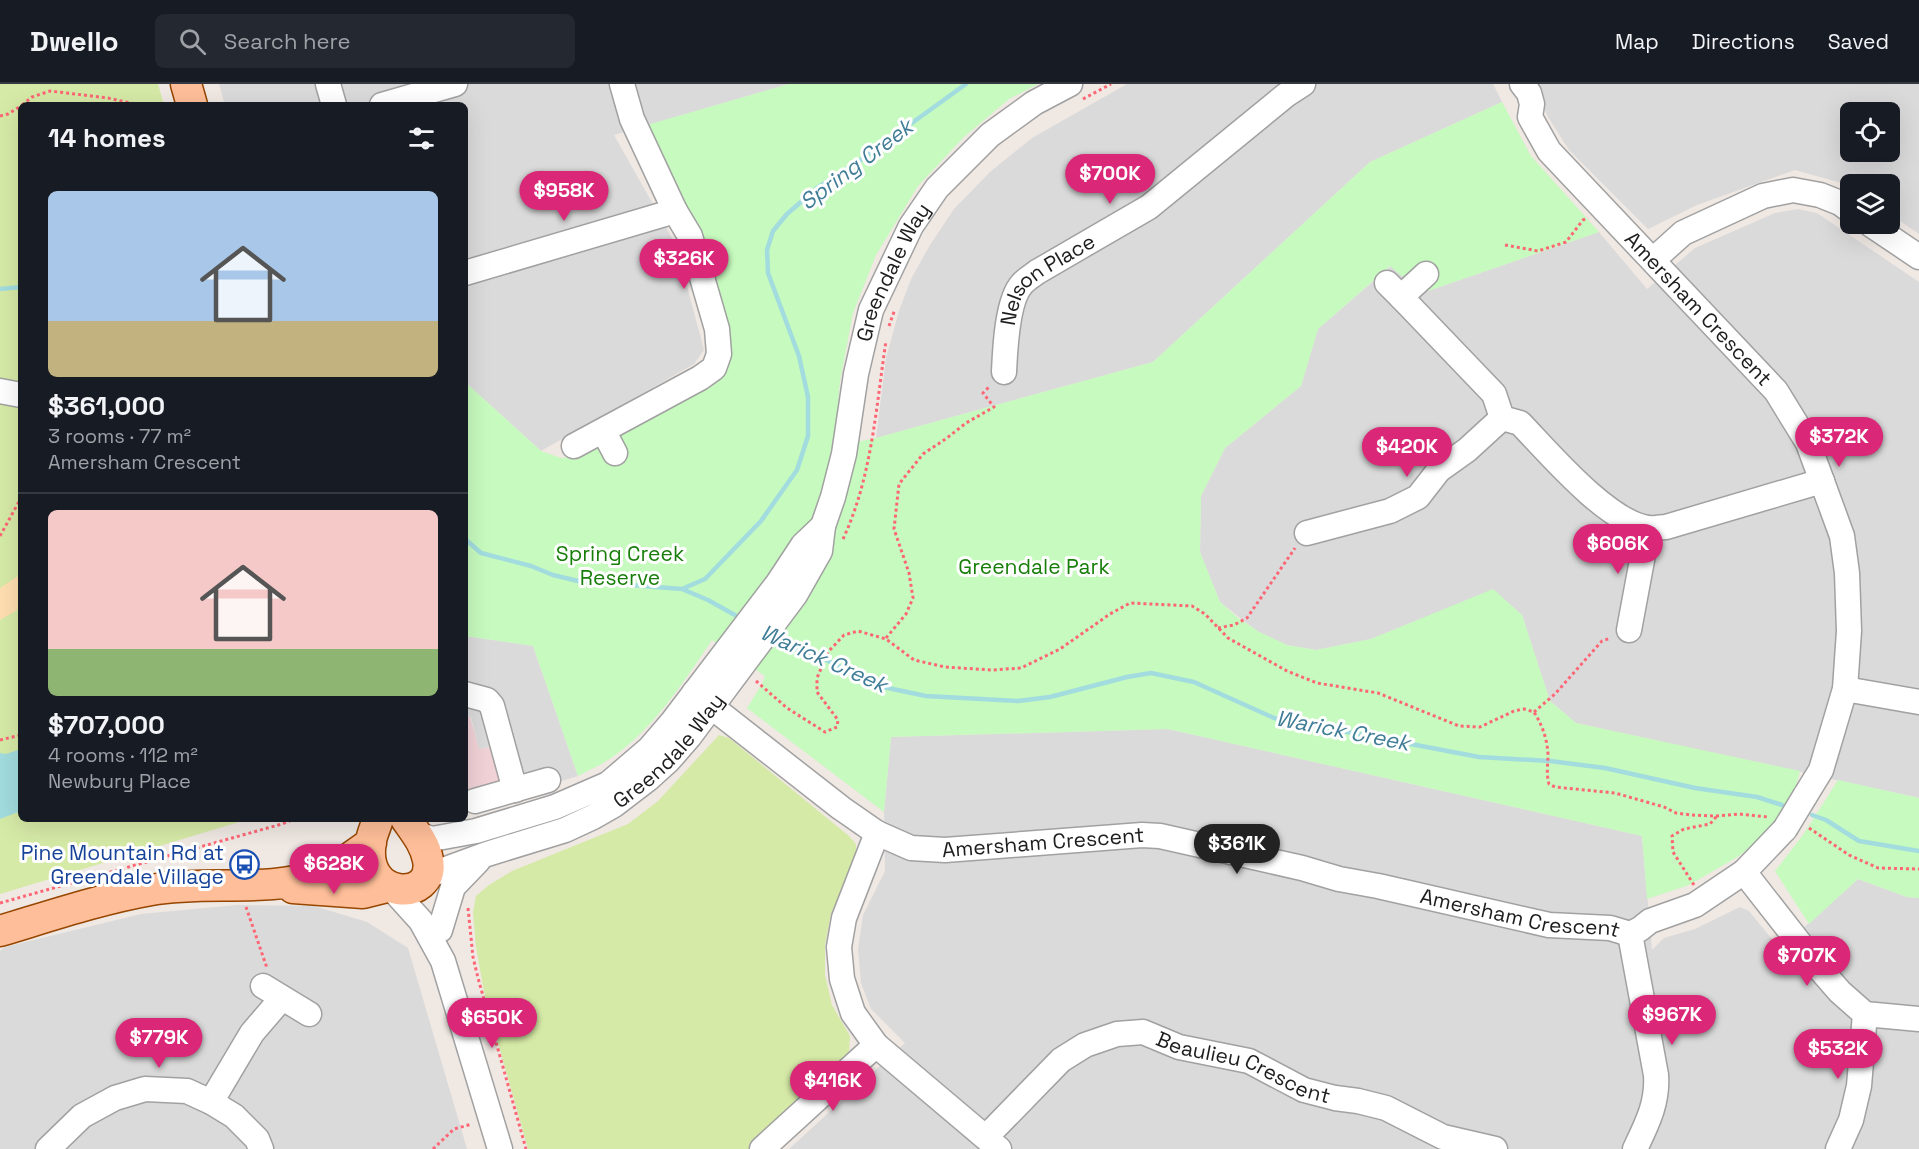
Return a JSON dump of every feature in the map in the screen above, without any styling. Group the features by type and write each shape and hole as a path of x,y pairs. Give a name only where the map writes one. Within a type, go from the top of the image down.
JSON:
{"main road":[{"path":"186,84 191,102"},
{"path":"272,884 300,890 363,893 390,888 407,890 416,886 425,878 429,862 394,826"},
{"path":"0,931 91,904 151,890 198,885 272,884 321,874 336,867 394,826"},
{"path":"390,888 375,873 371,858 394,826"}],"street":[{"path":"328,84 333,102"},
{"path":"392,102 455,84"},
{"path":"573,447 700,378 714,368 719,354 717,329 690,236 675,211 632,119 622,84"},
{"name":"Nelson Place","path":"1004,372 1013,299 1021,284 1037,272 1149,207 1286,95 1303,84"},
{"name":"Amersham Crescent","path":"703,701 841,808 877,833 911,848 945,850 1142,835 1160,836 1302,868 1339,879 1549,925 1610,928 1630,934 1650,921 1695,905 1744,872 1788,824 1821,770 1845,689 1849,631 1842,536 1808,443 1776,391 1549,151 1530,117 1531,87"},
{"name":"Greendale Way","path":"425,878 487,854 565,830 614,805 669,760 703,701 786,589 820,551 822,525 839,476 856,374 871,310 911,226 937,188 990,135 1034,104 1076,92"},
{"path":"1653,260 1683,233 1763,196 1793,190 1820,195 1840,203"},
{"path":"468,272 675,211"},
{"path":"1885,234 1919,257"},
{"path":"1426,274 1394,290 1494,394 1502,418"},
{"path":"0,391 18,394"},
{"path":"1502,418 1520,423 1599,504 1648,528 1666,526 1822,481"},
{"path":"1307,533 1390,511 1418,497 1439,470 1467,450 1502,418"},
{"path":"603,432 615,453"},
{"path":"1629,630 1648,528"},
{"path":"1845,689 1919,702"},
{"path":"468,695 487,700 492,706 515,790"},
{"name":"Greendale Way","path":"394,826 432,840 476,831 555,807 608,784 703,701"},
{"path":"475,801 548,780"},
{"path":"877,833 844,918 839,947 842,979 853,1012 876,1045 992,1143"},
{"path":"440,930 453,887 487,854"},
{"path":"1744,872 1819,968 1840,992 1865,1014 1919,1020"},
{"path":"425,878 440,930 443,961"},
{"path":"390,888 422,921 443,961 500,1149"},
{"path":"1630,934 1656,1075 1657,1093 1650,1119 1635,1149"},
{"path":"211,1102 252,1033 271,984 309,1014"},
{"path":"1838,1149 1851,1120 1859,1086 1865,1014"},
{"name":"Beaulieu Crescent","path":"992,1143 1061,1060 1085,1045 1117,1034 1143,1032 1179,1047 1249,1060 1304,1089 1386,1108 1441,1143 1495,1149"},
{"path":"762,1149 876,1045"},
{"path":"48,1149 82,1116 115,1098 145,1089 187,1091 211,1102 234,1116 257,1139 261,1149"}],"path":[{"path":"1076,92 1111,84"},
{"path":"26,102 50,91 126,102"},
{"path":"0,116 18,108"},
{"path":"1505,245 1538,251 1566,242 1583,220 1606,210"},
{"path":"841,542 850,523 871,450 887,332 897,304"},
{"path":"886,639 906,614 913,598 909,573 894,529 899,484 923,454 966,423 994,407 983,393 1004,372"},
{"path":"0,536 18,503"},
{"path":"1218,628 1234,625 1247,618 1287,558 1307,533"},
{"path":"820,667 828,652 844,635 858,631 886,639 914,660 945,667 992,670 1021,668 1052,653 1130,603 1192,606 1204,614 1228,638 1287,671 1317,683 1378,693 1459,726 1480,727 1514,711 1524,709 1534,712 1543,727 1548,751 1549,784 1555,787 1615,793 1664,807 1676,813 1717,816 1739,814 1788,824 1878,868 1919,870"},
{"path":"1534,712 1556,694 1602,641 1629,630"},
{"path":"0,740 18,736"},
{"path":"1704,899 1673,852 1672,836 1684,829 1710,824 1717,816"},
{"path":"0,903 287,822"},
{"path":"468,901 473,957 526,1149"},
{"path":"246,907 271,984"},
{"path":"432,1149 454,1129 491,1118"}],"shaded area":[{"path":"219,84 789,84 614,135 676,245 704,350 694,364 541,451 468,385 468,102 224,102"},
{"path":"1127,84 1493,84 1502,102 1370,162 1153,362 876,438 886,358 899,311 911,279 954,209 990,172 1032,138"},
{"path":"1533,84 1919,84 1919,234 1900,221 1900,174 1840,174 1840,183 1795,170 1697,205 1648,229 1569,150 1548,117"},
{"path":"1798,209 1817,213 1840,229 1840,234 1848,234 1919,282 1919,798 1576,723 1550,701 1522,615 1493,590 1371,639 1316,650 1287,645 1258,632 1220,602 1200,552 1201,496 1225,448 1301,386 1318,329 1391,266 1422,293 1599,232 1647,289 1695,248 1775,213"},
{"path":"468,636 533,646 578,776 468,809 468,791 492,747 479,749 471,717 468,716"},
{"path":"468,717 479,749 493,747 504,786 468,796"},
{"path":"1168,729 1642,836 1652,950 1664,938 1695,929 1740,907 1749,911 1780,949 1858,879 1907,897 1919,898 1919,1149 789,1149 905,1043 871,1009 861,983 858,949 863,915 885,871 884,812 891,737"},
{"path":"237,905 314,906 367,922 408,948 467,1149 0,1149 0,951 5,947 141,914"}],"green space":[{"path":"0,84 158,84 163,102 18,102 18,822 239,822 0,894"},
{"name":"Greendale Park","path":"789,84 1038,84 1009,99 964,137 918,186 876,255 853,313 840,381 834,447 876,438 1153,362 1370,162 1502,102 1531,156 1599,232 1422,293 1390,266 1318,329 1301,386 1225,448 1201,496 1200,552 1220,602 1259,632 1287,645 1316,650 1371,639 1493,589 1522,615 1550,701 1576,723 1800,771 1792,800 1765,835 1739,856 1689,885 1647,899 1642,836 1168,729 891,737 884,812 747,708 765,676 712,640 667,704 641,734 611,758 578,776 533,646 468,636 468,385 541,451 561,458 579,456 728,348 659,151 647,125"},
{"path":"719,735 729,738 856,844 853,867 831,913 825,945 825,975 832,1005 850,1036 849,1054 750,1149 528,1149 485,997 476,947 473,912 476,896 512,871 628,824 658,801"},
{"path":"1838,780 1919,798 1919,898 1907,897 1858,879 1809,924 1775,871 1803,835"}],"sand":[{"path":"18,576 17,610 0,620 0,588"}],"water":[{"path":"18,750 18,812 0,819 0,753 6,754"}],"waterway":[{"name":"Spring Creek","path":"468,542 481,553 578,581 682,589 705,579 761,521 797,470 808,436 808,397 799,356 768,273 767,250 773,231 787,214 817,188 862,159 966,84"},
{"name":"Spring Creek","path":"0,289 18,287"},
{"name":"Warick Creek","path":"682,589 742,619"},
{"name":"Warick Creek","path":"773,637 800,652 822,658 883,687 926,696 1018,701 1050,697 1151,673 1194,682 1274,718 1479,757 1550,761 1605,768 1695,788 1757,797 1782,805"},
{"name":"Warick Creek","path":"1812,815 1826,820 1859,841 1919,851"}],"place":[{"name":"Pine Mountain Rd at Greendale Village","path":"245,865"}],"park label":[{"name":"Spring Creek Reserve","path":"620,566"}]}
